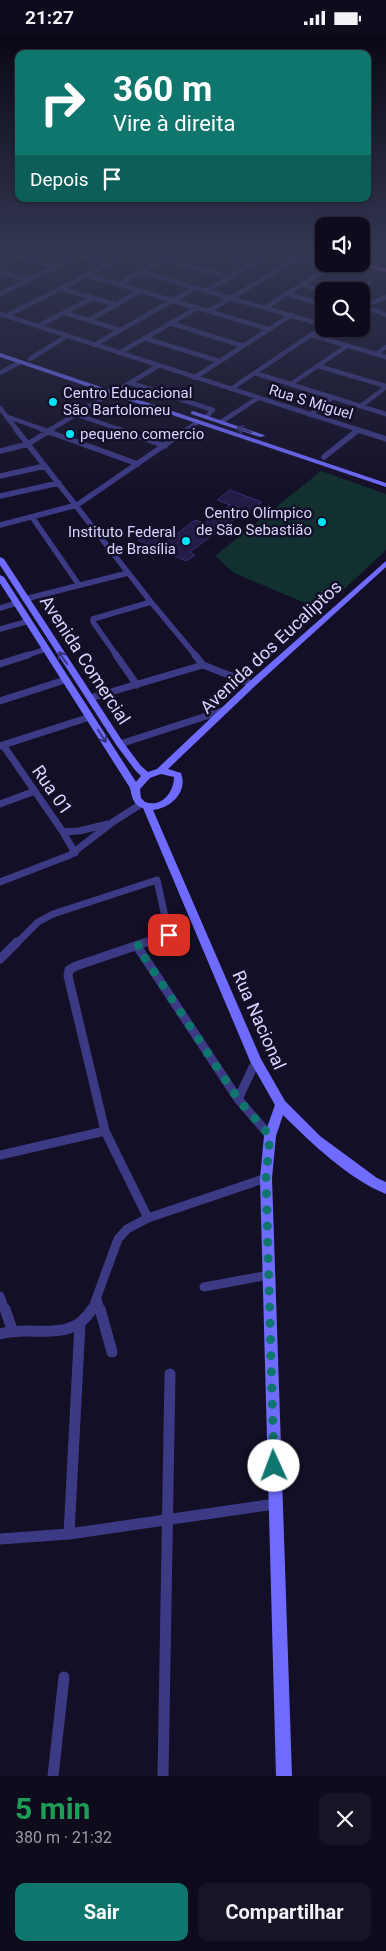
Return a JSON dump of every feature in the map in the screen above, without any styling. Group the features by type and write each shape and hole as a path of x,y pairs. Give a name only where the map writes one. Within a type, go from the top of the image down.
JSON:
{"street":[{"name":"Rua S Miguel","path":"62,334 386,439"},
{"path":"94,345 113,334"},
{"path":"119,353 151,334"},
{"path":"206,334 243,346"},
{"path":"194,378 260,334"},
{"path":"231,389 311,335 386,357"},
{"path":"30,359 67,336"},
{"path":"144,338 219,361"},
{"path":"291,384 347,346"},
{"path":"376,354 386,347"},
{"path":"0,348 369,475 386,478"},
{"path":"0,355 198,422"},
{"path":"0,373 20,361"},
{"path":"318,365 386,386"},
{"path":"120,389 158,366"},
{"path":"255,373 386,414"},
{"path":"131,383 213,410 208,420"},
{"path":"361,406 386,386"},
{"path":"0,451 28,444 111,393"},
{"path":"310,415 333,397"},
{"path":"221,423 258,398"},
{"path":"0,408 128,573 203,665 252,684"},
{"path":"78,415 165,445"},
{"path":"6,416 138,464"},
{"path":"0,525 77,505 198,422 208,420 324,457 369,475 386,485"},
{"path":"324,457 358,430"},
{"path":"0,476 45,466"},
{"path":"0,496 59,483"},
{"path":"32,517 79,585"},
{"name":"Avenida Comercial","path":"0,559 7,586 21,601 120,743 146,776"},
{"name":"Avenida dos Eucaliptos","path":"160,771 252,684 386,563"},
{"path":"0,608 128,573"},
{"path":"137,685 93,622 93,619 151,602"},
{"name":"Avenida Comercial","path":"27,611 29,621 46,649 135,788"},
{"path":"0,629 29,621"},
{"path":"0,663 46,649"},
{"path":"90,698 203,665"},
{"path":"0,701 65,680"},
{"path":"120,743 227,709"},
{"path":"1,745 90,717"},
{"name":"Rua 01","path":"1,745 35,791 75,853"},
{"path":"154,824 161,806 172,798 179,786 178,755"},
{"path":"144,806 136,799 135,788 146,776 160,771 172,771 178,775"},
{"path":"0,804 35,791"},
{"path":"0,881 75,853 113,822 144,806 161,806"},
{"name":"Rua Nacional","path":"144,806 154,824 256,1061 281,1105 316,1140 373,1181 386,1188"},
{"path":"63,832 79,831 113,822"},
{"path":"0,959 38,922 53,914 157,880 169,935 76,966 69,970 68,976 104,1131 148,1218"},
{"path":"137,946 238,1099 270,1136"},
{"path":"238,1099 256,1061"},
{"path":"281,1105 270,1136 266,1178 284,1776"},
{"path":"0,1155 104,1131"},
{"path":"0,1334 12,1329 40,1333 60,1331 80,1323 98,1299 118,1240 125,1231 148,1218 266,1178"},
{"path":"204,1287 269,1275"},
{"path":"0,1297 12,1329"},
{"path":"98,1299 112,1352"},
{"path":"69,1534 80,1323"},
{"path":"163,1776 170,1374"},
{"path":"0,1539 69,1534 276,1504"},
{"path":"53,1776 64,1677"}],"green space":[{"name":"Centro Olímpico de São Sebastião","path":"321,471 386,494 386,550 322,610 234,573 215,556"}],"building":[{"path":"230,490 262,502 250,512 246,511 190,552 195,555 186,561 138,540 145,535 165,543 195,520 204,523 230,505 217,500"}],"place":[{"name":"Centro Educacional São Bartolomeu","path":"53,402"},
{"name":"pequeno comercio","path":"70,434"},
{"name":"Centro Olímpico de São Sebastião","path":"322,522"},
{"name":"Instituto Federal de Brasília","path":"186,541"}],"route":[{"path":"169,935 137,946 238,1099 270,1136 266,1178 274,1466"}]}
